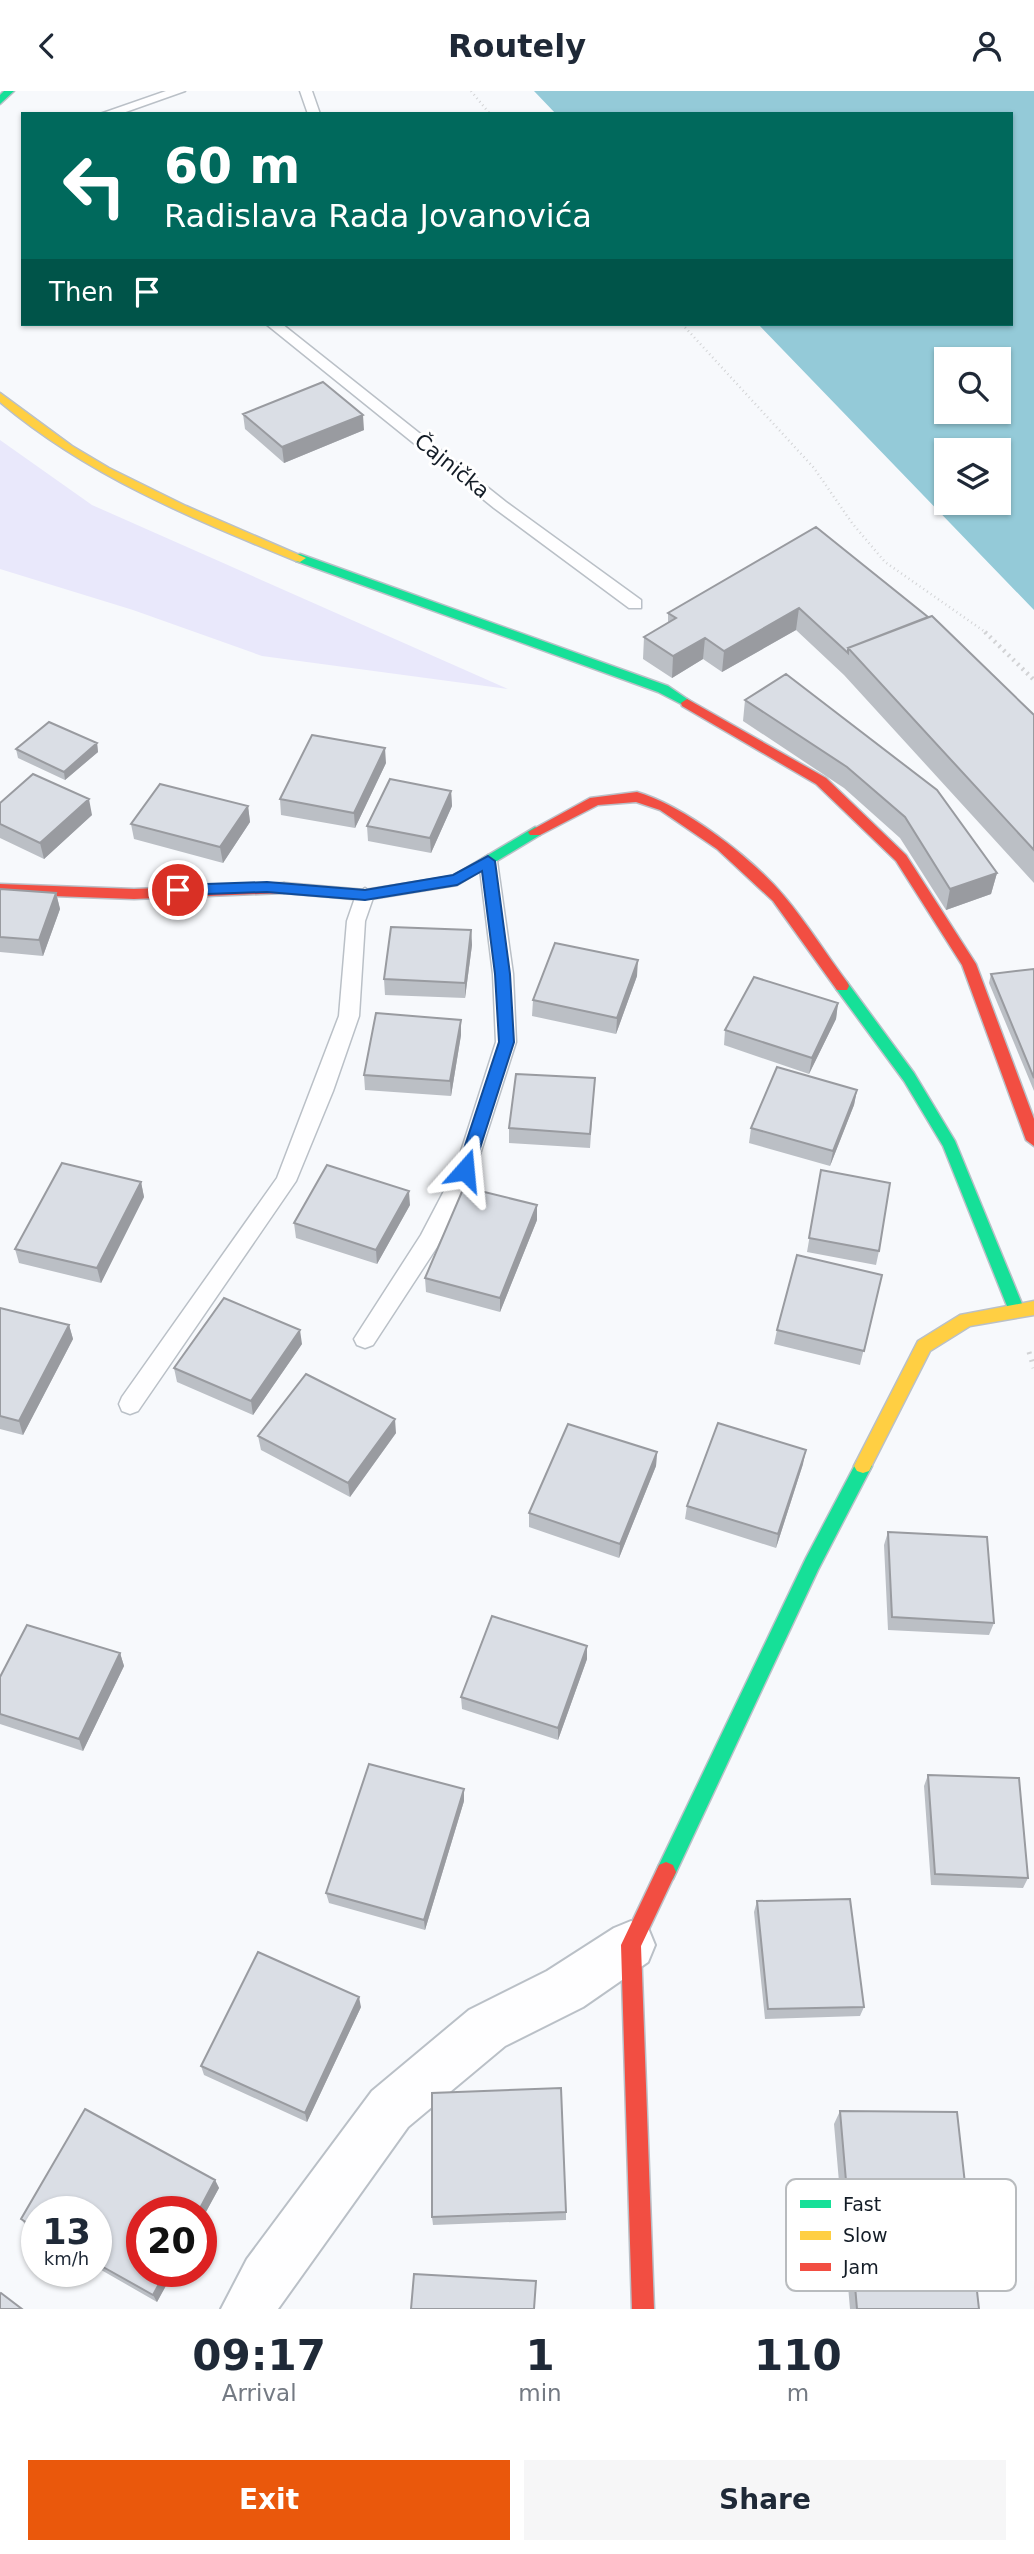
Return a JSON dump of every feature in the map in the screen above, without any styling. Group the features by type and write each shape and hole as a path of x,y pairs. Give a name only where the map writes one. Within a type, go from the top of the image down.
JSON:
{"street":[{"path":"0,101 9,91"},
{"path":"0,396 27,421 92,465 187,512 331,570 663,689 821,781 901,858 969,964 1034,1140"},
{"path":"0,889 134,894 267,887 365,895 457,880 560,818 595,801 637,797 665,807 722,846 778,898 909,1077 950,1145 1017,1311"},
{"path":"643,2309 631,1945 812,1564 924,1346 966,1320 1034,1308"},
{"path":"248,2309 266,2278 390,2109 486,2028 565,1989 631,1945"}],"lane":[{"path":"112,112 179,91"},
{"path":"306,91 313,112"},
{"name":"Čajnička","path":"276,326 500,505 635,604"},
{"path":"365,1339 429,1241 465,1170 506,1042 503,974 488,861"},
{"path":"130,1404 286,1181 323,1091 349,1016 356,921 365,895"}],"path":[{"path":"471,91 488,112"},
{"path":"684,326 814,468 852,523 885,562 988,634 1034,680"}],"shaded area":[{"path":"0,440 92,505 508,689 262,656 133,610 0,569"}],"water":[{"path":"534,91 1034,91 1034,610 942,515 1011,515 1011,438 934,438 934,506 760,326 1013,326 1013,112 554,112"}],"building":[{"path":"323,382 363,415 282,447 243,414"},
{"path":"816,527 928,617 848,648 848,653 799,608 724,651 705,638 673,656 644,637 676,618 668,613"},
{"path":"932,616 1034,715 1034,850 848,648"},
{"path":"786,674 937,790 997,873 950,889 905,817 847,767 745,700"},
{"path":"49,722 97,743 64,772 16,749"},
{"path":"312,735 385,748 354,813 280,799"},
{"path":"33,774 89,799 40,843 0,824 0,803"},
{"path":"390,779 451,791 430,838 367,826"},
{"path":"160,784 248,806 220,847 131,824"},
{"path":"0,889 56,893 39,940 0,937"},
{"path":"391,927 471,930 465,983 384,979"},
{"path":"555,943 638,960 617,1018 533,1000"},
{"path":"1034,969 1034,1078 991,974"},
{"path":"754,977 838,1003 812,1058 725,1030"},
{"path":"376,1013 461,1020 450,1081 364,1075"},
{"path":"777,1067 857,1090 833,1151 751,1128"},
{"path":"516,1074 595,1078 590,1134 509,1128"},
{"path":"62,1163 141,1182 97,1268 15,1249"},
{"path":"327,1165 409,1191 376,1250 294,1223"},
{"path":"821,1170 890,1183 879,1251 809,1238"},
{"path":"464,1187 537,1205 500,1298 425,1278"},
{"path":"797,1255 882,1275 864,1351 777,1330"},
{"path":"224,1298 300,1330 251,1401 174,1368"},
{"path":"0,1308 69,1325 19,1421 0,1416"},
{"path":"306,1374 395,1419 348,1483 258,1436"},
{"path":"718,1423 806,1450 778,1534 687,1506"},
{"path":"568,1424 657,1452 620,1544 529,1513"},
{"path":"888,1532 987,1537 994,1623 892,1617"},
{"path":"492,1616 587,1646 558,1728 461,1697"},
{"path":"27,1625 120,1653 79,1739 0,1714 0,1677"},
{"path":"369,1764 464,1789 424,1920 326,1893"},
{"path":"928,1775 1019,1778 1028,1878 935,1874"},
{"path":"850,1899 864,2007 768,2009 757,1901"},
{"path":"258,1952 359,1997 305,2113 201,2066"},
{"path":"561,2088 566,2212 432,2217 432,2093"},
{"path":"85,2109 215,2180 206,2196 126,2196 126,2280 112,2272 112,2196 34,2196"},
{"path":"840,2111 957,2112 964,2179 846,2179"},
{"path":"414,2274 536,2281 534,2309 411,2309"},
{"path":"139,2287 157,2287 153,2295"},
{"path":"855,2291 977,2291 979,2309 857,2309"},
{"path":"1,2293 22,2309 0,2309"}],"traffic: fast":[{"path":"0,101 9,91"},
{"path":"300,558 663,689 687,703"},
{"path":"284,888 365,895 457,880 535,832"},
{"path":"842,986 909,1077 950,1145 1017,1311"},
{"path":"666,1872 812,1564 863,1466"}],"traffic: slow":[{"path":"0,396 68,449 142,491 300,558"},
{"path":"863,1466 924,1346 966,1320 1034,1308"}],"traffic: jam":[{"path":"687,703 821,781 901,858 969,964 1034,1140"},
{"path":"535,832 595,801 637,797 665,807 722,846 778,898 842,986"},
{"path":"0,889 134,894 284,888"},
{"path":"643,2309 631,1945 666,1872"}],"route":[{"path":"178,890 267,887 365,895 457,880 488,861 503,974 506,1042 465,1170"}]}
